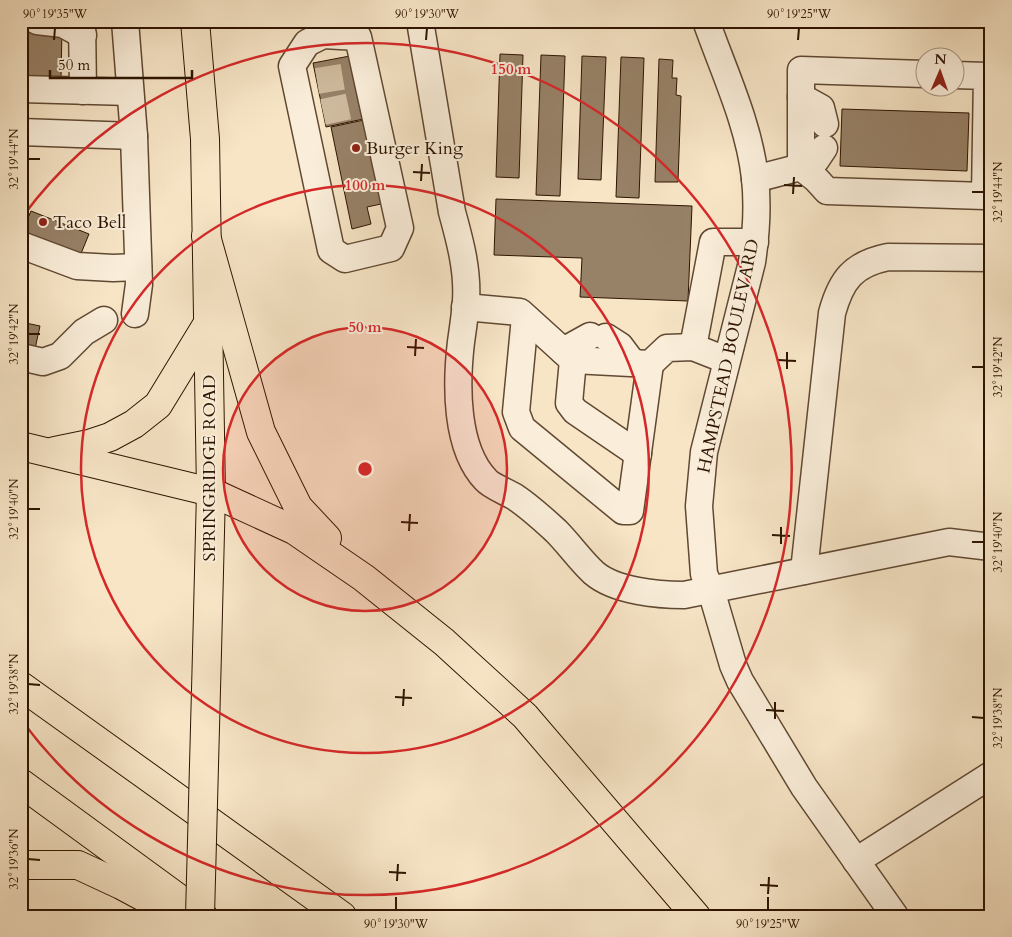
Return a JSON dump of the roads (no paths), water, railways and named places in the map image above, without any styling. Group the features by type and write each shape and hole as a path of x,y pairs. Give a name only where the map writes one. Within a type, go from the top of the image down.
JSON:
{"main road":[{"name":"SPRINGRIDGE ROAD","path":"195,21 205,139 211,492 202,916"},
{"path":"206,236 261,432 298,507 364,578"},
{"path":"50,453 110,437 134,424 158,405 208,322"},
{"path":"21,446 211,492 294,530 364,578 444,642 525,716 696,916"},
{"path":"21,686 342,916"},
{"path":"21,783 202,916"},
{"path":"21,865 78,865 121,885 179,916"}],"street":[{"path":"37,21 82,28 83,84"},
{"path":"125,21 134,136 139,284 135,314"},
{"path":"420,21 452,212 463,254 466,277 459,378 460,421 466,445 475,465 486,481 534,510 561,536 595,574 641,592 661,595 684,595 950,542 991,547"},
{"name":"HAMPSTEAD BOULEVARD","path":"706,21 750,151 755,179 755,242 752,262 726,360 701,471 699,506 704,574 711,590 733,665 740,681 804,788 894,916"},
{"path":"322,28 358,37 362,73 400,228 391,248 345,259 331,250 313,114 306,84 292,66 306,43 322,28"},
{"path":"914,74 801,70 801,167 826,191 985,196 987,76 964,75"},
{"path":"21,82 65,82 130,92"},
{"path":"21,89 83,84"},
{"path":"755,179 801,167 816,160 825,136 821,108 801,97"},
{"path":"21,132 134,136"},
{"path":"693,347 713,242 755,242"},
{"path":"21,245 77,266 138,267"},
{"path":"804,571 832,313 838,292 849,276 862,266 888,257 991,258"},
{"path":"465,307 520,312 568,355 641,363 667,348 693,347 726,360"},
{"path":"525,317 516,412 522,428 623,511 630,511 638,454 641,363"},
{"path":"21,357 43,362 60,356 84,332 104,320"},
{"path":"568,355 598,337 620,346 641,363"},
{"path":"568,355 569,403 575,411 638,454"},
{"path":"856,861 991,775"}],"tunnel":[{"path":"317,81 359,74"},
{"path":"323,112 365,103"}],"place":[{"name":"Burger King","path":"356,148"},
{"name":"Taco Bell","path":"43,222"}]}
